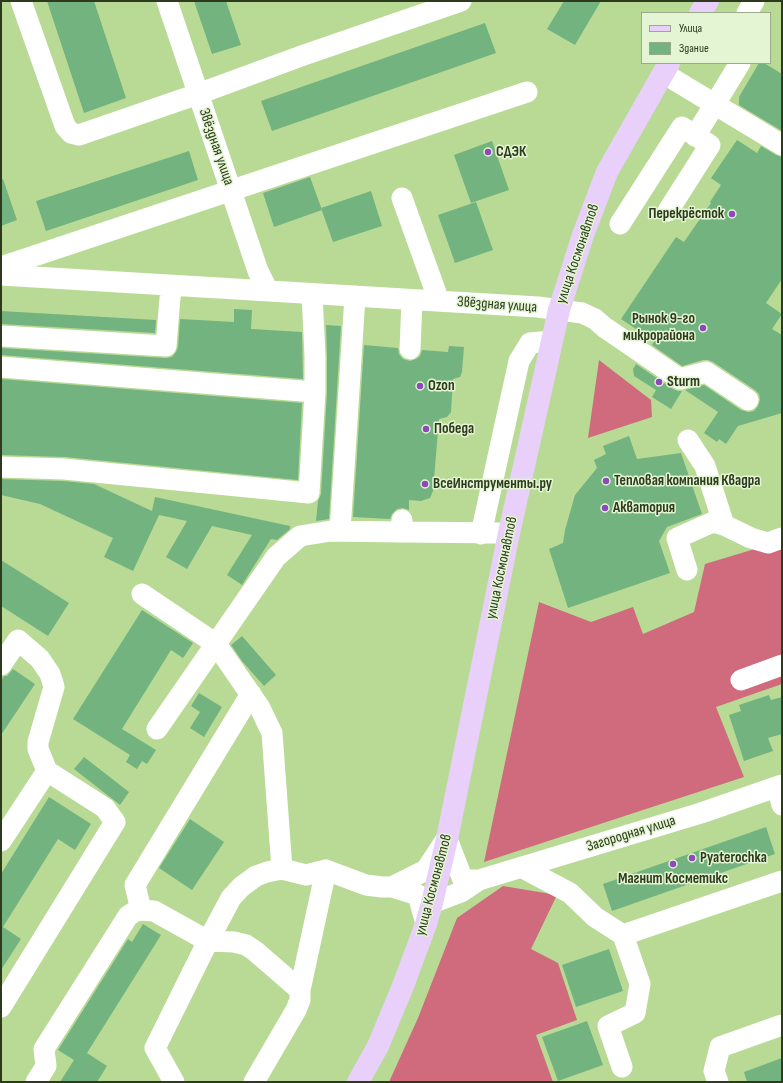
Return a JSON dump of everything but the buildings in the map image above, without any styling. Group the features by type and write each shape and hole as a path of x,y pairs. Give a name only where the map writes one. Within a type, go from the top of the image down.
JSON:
{"main road":[{"path":"701,12 708,1"},
{"name":"улица Космонавтов","path":"358,1082 378,1046 403,986 426,924 432,903 447,839 509,533 559,310 583,235 607,172 666,68"}],"street":[{"path":"21,1 65,126 71,133 79,135 461,1"},
{"name":"Звёздная улица","path":"167,1 258,271 268,291"},
{"path":"747,12 754,1"},
{"path":"695,136 739,64"},
{"path":"666,68 715,104 782,146"},
{"path":"1,267 527,92"},
{"path":"620,224 682,127 710,145 668,211"},
{"path":"402,198 439,301"},
{"name":"Звёздная улица","path":"1,276 439,301 538,308 582,313 595,319 680,380 706,372 748,400"},
{"path":"1,336 166,346 171,286"},
{"path":"1,467 64,469 309,493 315,392 312,294"},
{"path":"340,531 355,296"},
{"path":"410,349 412,300"},
{"path":"481,534 519,361 530,343 552,340"},
{"path":"1,367 315,392"},
{"path":"688,440 706,466 724,525"},
{"path":"687,570 677,538 713,522 724,525 751,538 768,543 782,538"},
{"path":"157,729 276,557 300,536 331,531 402,526 481,534 509,533"},
{"path":"142,594 216,644 260,708 272,733 282,870"},
{"path":"1,665 18,640 40,659 50,674 54,687 38,742 38,749 47,771 105,808 115,822 3,999"},
{"path":"741,680 782,665"},
{"path":"141,910 135,885 251,694"},
{"path":"1,840 47,771"},
{"name":"Загородная улица","path":"432,903 461,892 478,880 701,813 780,793"},
{"path":"447,839 463,880 478,880"},
{"path":"392,887 426,870 447,839"},
{"path":"521,867 570,893 595,916 623,935 640,984 635,1013 608,1026 622,1067"},
{"path":"174,1082 155,1048 208,940 231,898 241,887 256,876 267,872 282,870 306,875 326,870 366,885 392,887 418,896 426,924"},
{"path":"254,1082 296,1010 300,1000 300,990 326,870"},
{"path":"623,935 782,881"},
{"path":"36,1082 46,1066 44,1049 128,916 134,912 141,910 154,911 208,940 234,942 246,945 255,950 300,990"},
{"path":"718,1082 714,1071 720,1046 782,1025"}],"shaded area":[{"path":"599,360 651,400 652,417 588,438"},
{"path":"758,548 782,550 782,684 716,707 744,777 484,862 539,602 591,622 633,607 643,634 694,612 705,564"},
{"path":"503,886 557,895 531,949 558,963 577,1020 536,1035 553,1082 389,1082 418,1018 457,918"}],"place":[{"name":"СДЭК","path":"488,152"},
{"name":"Перекрёсток","path":"732,214"},
{"name":"Рынок 9-го микрорайона","path":"703,328"},
{"name":"Sturm","path":"659,382"},
{"name":"Ozon","path":"420,386"},
{"name":"Победа","path":"426,429"},
{"name":"Тепловая компания Квадра","path":"606,481"},
{"name":"ВсеИнструменты.ру","path":"425,484"},
{"name":"Акватория","path":"605,508"},
{"name":"Pyaterochka","path":"692,858"},
{"name":"Магнит Косметикс","path":"673,864"}]}
